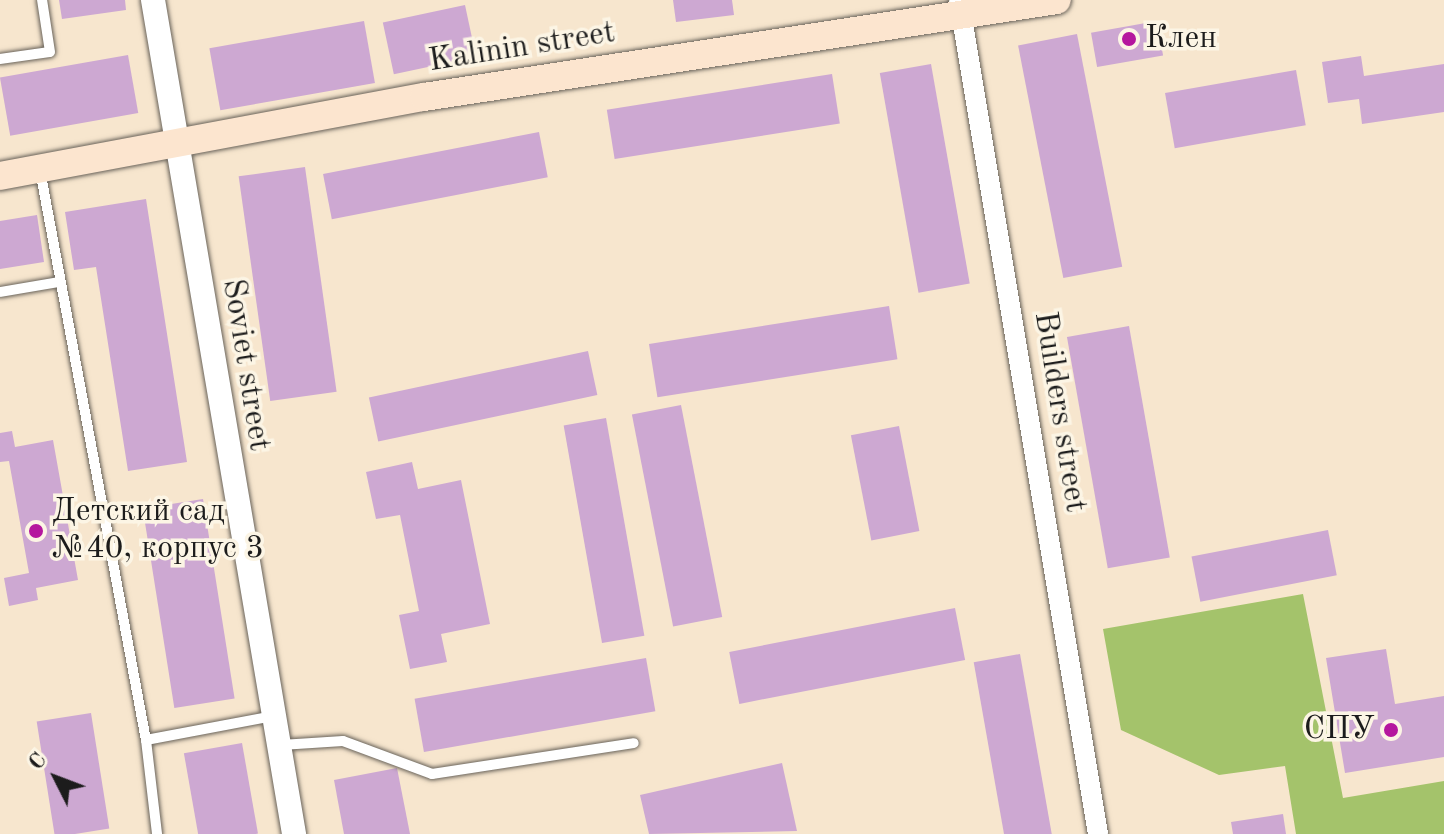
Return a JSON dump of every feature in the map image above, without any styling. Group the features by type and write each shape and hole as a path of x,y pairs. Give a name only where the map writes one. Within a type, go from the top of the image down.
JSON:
{"main road":[{"name":"Kalinin street","path":"0,176 181,140 960,8 1057,0"}],"street":[{"name":"Soviet street","path":"153,0 181,140 209,352 294,834"},
{"name":"Builders street","path":"960,8 1098,834"}],"lane":[{"path":"0,59 50,52 42,0"},
{"path":"39,168 146,740 157,834"},
{"path":"0,292 59,282"},
{"path":"146,740 273,716"},
{"path":"279,745 343,741 432,774 634,743"}],"green space":[{"path":"1303,594 1343,798 1444,781 1444,834 1296,834 1285,766 1219,775 1121,730 1103,629"}],"building":[{"path":"59,0 125,0 126,10 62,19"},
{"path":"673,0 732,0 734,15 676,22"},
{"path":"465,5 476,57 394,74 383,22"},
{"path":"364,21 375,83 220,110 209,48"},
{"path":"1157,21 1163,55 1097,67 1091,33"},
{"path":"1077,34 1122,267 1063,278 1018,45"},
{"path":"128,55 138,113 10,136 0,78"},
{"path":"1361,56 1364,76 1444,64 1444,112 1362,124 1359,99 1328,103 1322,62"},
{"path":"931,64 970,284 919,293 880,73"},
{"path":"1296,70 1306,125 1175,148 1165,93"},
{"path":"832,74 840,123 615,159 607,110"},
{"path":"539,132 548,177 332,219 323,174"},
{"path":"305,167 337,392 270,401 239,176"},
{"path":"146,199 187,462 128,471 96,267 74,270 65,212"},
{"path":"37,215 44,262 0,269 0,221"},
{"path":"889,306 897,359 657,397 649,344"},
{"path":"1129,326 1170,557 1108,568 1067,337"},
{"path":"588,351 597,395 378,442 369,398"},
{"path":"681,405 722,617 673,627 632,415"},
{"path":"606,418 644,636 602,643 564,425"},
{"path":"899,426 919,531 871,540 851,435"},
{"path":"12,431 15,447 53,440 78,580 36,588 38,600 9,606 4,578 29,573 9,461 0,462 0,433"},
{"path":"412,462 418,489 461,480 490,624 441,634 447,662 410,669 399,615 419,611 400,515 376,519 366,472"},
{"path":"203,499 235,699 174,708 143,509"},
{"path":"1328,530 1337,575 1200,602 1192,557"},
{"path":"955,608 965,660 739,704 729,652"},
{"name":"СПУ","path":"1386,649 1395,704 1444,696 1444,757 1345,773 1326,658"},
{"path":"1020,654 1052,834 1004,834 974,662"},
{"path":"646,658 655,711 424,752 415,699"},
{"path":"91,713 109,829 54,834 37,722"},
{"path":"242,743 258,834 198,834 184,753"},
{"path":"782,763 797,831 649,834 640,795"},
{"path":"397,768 410,834 344,834 334,780"},
{"path":"1283,814 1286,834 1233,834 1231,822"}],"place":[{"name":"Клен","path":"1129,39"},
{"name":"Детский сад №40, корпус 3","path":"36,531"},
{"name":"СПУ","path":"1391,730"}]}
